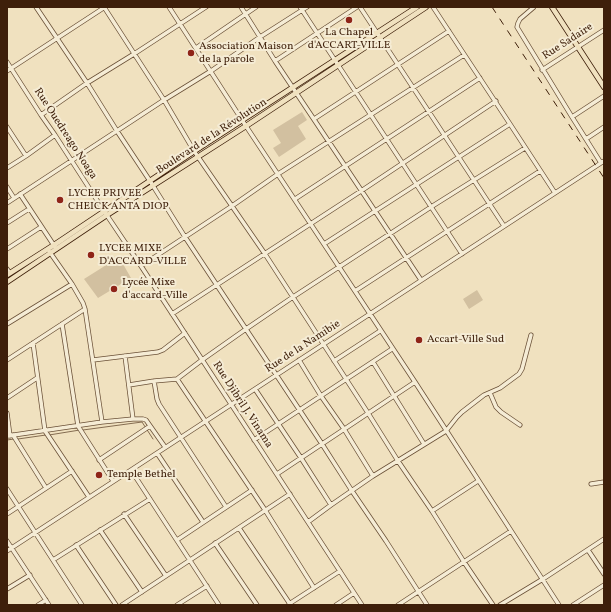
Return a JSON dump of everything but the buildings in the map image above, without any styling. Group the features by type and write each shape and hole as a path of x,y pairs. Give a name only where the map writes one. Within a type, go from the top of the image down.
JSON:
{"main road":[{"name":"Boulevard de la Révolution","path":"106,213 153,186 246,126 296,92 377,32 417,7"},
{"name":"Boulevard de la Révolution","path":"7,282 49,251 194,151 292,88 380,38 426,7"},
{"path":"552,7 604,87"},
{"name":"Boulevard de la Révolution","path":"8,272 49,251"}],"street":[{"path":"36,7 427,605"},
{"path":"7,71 104,7 164,100 194,151 293,297 398,461 493,605"},
{"path":"169,7 380,331 415,382 559,605"},
{"path":"41,114 206,7"},
{"path":"241,7 274,61 421,280"},
{"path":"196,48 256,7"},
{"path":"7,202 211,71 301,9 307,7"},
{"path":"274,61 359,7 377,32 504,226"},
{"path":"433,7 555,193"},
{"path":"531,8 520,19 517,27 542,70 586,139 603,162"},
{"path":"301,9 462,254"},
{"name":"Rue Sadaire","path":"542,70 604,30"},
{"path":"314,119 449,31"},
{"path":"141,266 278,174 464,54"},
{"name":"Rue Ouedreago Noaga","path":"7,62 106,213"},
{"path":"294,199 480,78"},
{"path":"572,117 604,96"},
{"path":"172,314 362,191 496,101"},
{"path":"324,244 510,124"},
{"path":"7,127 26,156"},
{"path":"586,139 604,127"},
{"path":"7,168 55,135"},
{"path":"128,385 154,381 177,380 202,360 293,297 525,148"},
{"name":"Rue de la Namibie","path":"7,551 603,162"},
{"path":"355,291 540,171"},
{"path":"7,187 14,198"},
{"path":"20,194 55,247"},
{"path":"7,223 29,209"},
{"name":"Rue Djibril J. Vinama","path":"106,213 362,605"},
{"path":"7,249 41,227"},
{"path":"49,251 72,284 85,309 102,422"},
{"path":"7,324 72,284"},
{"path":"8,358 85,309"},
{"path":"62,324 78,426 113,481"},
{"path":"334,361 380,331"},
{"path":"93,360 158,352 163,350 185,333"},
{"path":"308,522 373,476 446,431 457,416 484,395 500,388 520,374 531,335"},
{"path":"33,343 45,431 89,497"},
{"path":"254,440 392,349"},
{"path":"125,356 133,419"},
{"path":"299,360 373,476"},
{"path":"372,362 424,444"},
{"path":"7,398 37,378"},
{"path":"177,380 252,490 314,588"},
{"path":"154,381 159,404 226,507"},
{"path":"277,474 415,382"},
{"path":"255,389 331,505"},
{"path":"490,393 496,407 520,425"},
{"path":"7,414 10,436 46,488"},
{"path":"10,436 102,422 144,419 165,447"},
{"path":"99,460 150,426"},
{"path":"157,453 203,522"},
{"path":"131,470 219,605"},
{"path":"7,514 72,471"},
{"path":"432,511 478,481"},
{"path":"591,484 604,482"},
{"path":"7,489 82,605"},
{"path":"177,540 252,490"},
{"path":"122,605 290,494"},
{"path":"53,560 150,499"},
{"path":"124,514 166,576"},
{"path":"239,528 289,604 340,571"},
{"path":"100,530 142,592"},
{"path":"398,605 511,531"},
{"path":"500,605 604,539"},
{"path":"7,541 49,605"},
{"path":"215,543 257,605"},
{"path":"76,545 116,605"},
{"path":"588,550 604,574"},
{"path":"7,589 30,575"},
{"path":"574,605 604,585"},
{"path":"177,605 207,586"},
{"path":"336,605 354,592"},
{"path":"38,605 46,600"}],"shaded area":[{"path":"302,112 307,120 298,126 306,139 279,157 273,148 281,143 273,130"},
{"path":"119,257 131,278 98,298 84,279"},
{"path":"477,290 483,300 469,309 463,299"}],"waterway":[{"path":"83,430 142,422 153,439"},
{"path":"49,435 80,430"},
{"path":"18,439 46,435"},
{"path":"7,440 14,439"}],"railway":[{"path":"492,7 604,178"}],"place":[{"name":"La Chapel d'ACCART-VILLE","path":"349,20"},
{"name":"Association Maison de la parole","path":"191,53"},
{"name":"LYCEE PRIVEE CHEICK ANTA DIOP","path":"60,200"},
{"name":"LYCEE MIXE D'ACCARD-VILLE","path":"91,255"},
{"name":"Lycée Mixe d'accard-Ville","path":"114,289"},
{"name":"Accart-Ville Sud","path":"419,340"},
{"name":"Temple Bethel","path":"99,475"}]}
